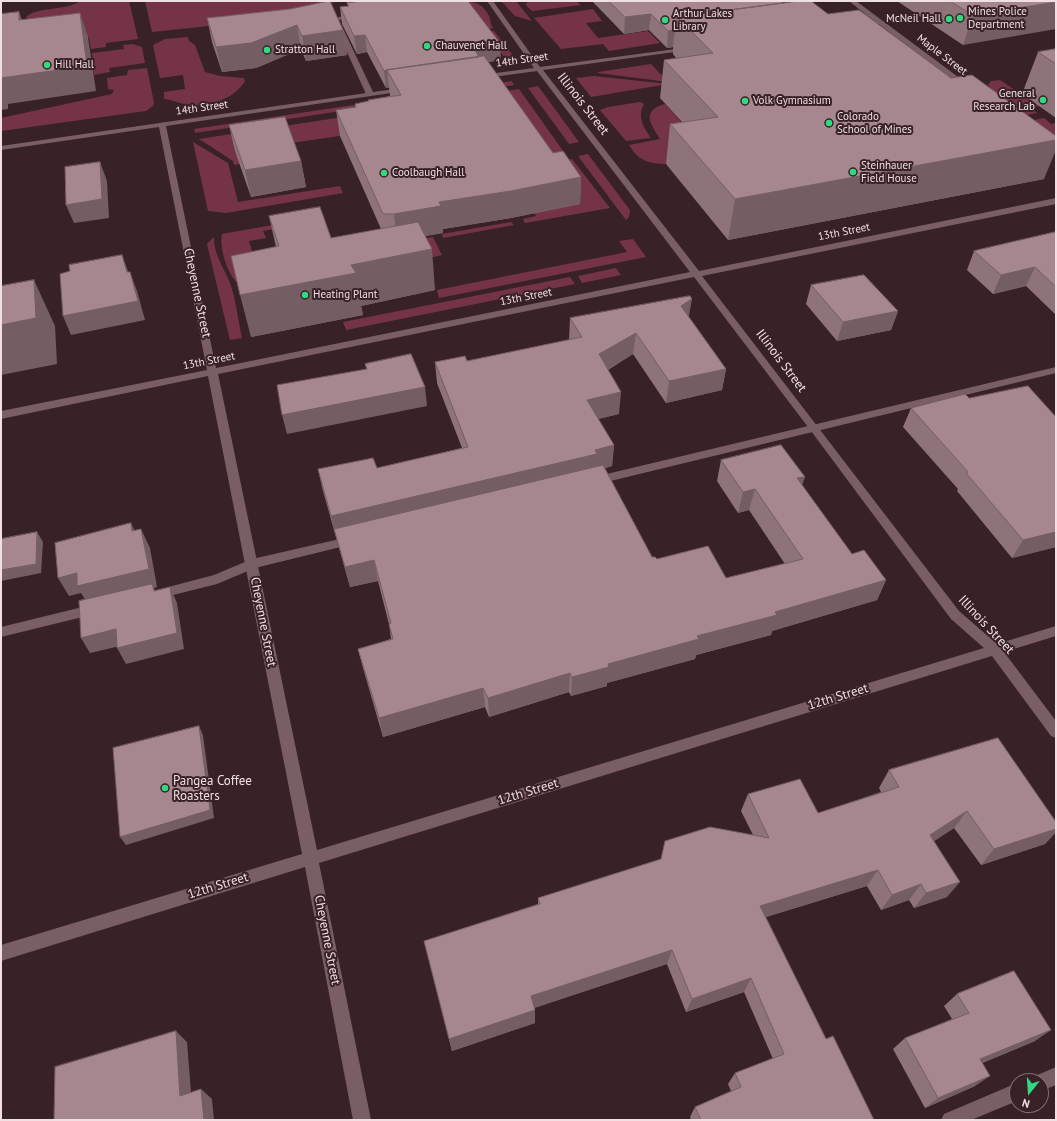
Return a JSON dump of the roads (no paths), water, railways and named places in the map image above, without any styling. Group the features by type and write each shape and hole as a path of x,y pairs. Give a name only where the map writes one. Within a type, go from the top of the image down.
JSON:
{"street":[{"name":"Illinois Street","path":"490,1 539,69 815,428 955,615 994,650 1056,732"},
{"name":"Maple Street","path":"852,1 974,93"},
{"path":"368,13 336,19 370,94"},
{"path":"852,26 881,22"},
{"name":"14th Street","path":"472,78 693,47"},
{"name":"14th Street","path":"1,148 417,87"},
{"name":"Cheyenne Street","path":"162,125 252,564 362,1120"},
{"name":"13th Street","path":"1,415 1056,201"},
{"path":"586,483 1056,370"},
{"path":"148,596 217,579 252,564 363,537"},
{"path":"1,632 110,605"},
{"name":"12th Street","path":"1,953 1056,630"},
{"path":"950,1120 1009,1095"}],"place":[{"name":"Mines Police Department","path":"960,18"},
{"name":"McNeil Hall","path":"949,19"},
{"name":"Arthur Lakes Library","path":"665,20"},
{"name":"Chauvenet Hall","path":"427,46"},
{"name":"Stratton Hall","path":"267,50"},
{"name":"Hill Hall","path":"47,65"},
{"name":"General Research Lab","path":"1043,100"},
{"name":"Volk Gymnasium","path":"745,101"},
{"name":"Colorado School of Mines","path":"829,123"},
{"name":"Steinhauer Field House","path":"853,172"},
{"name":"Coolbaugh Hall","path":"384,173"},
{"name":"Heating Plant","path":"305,295"},
{"name":"Pangea Coffee Roasters","path":"165,788"}]}
